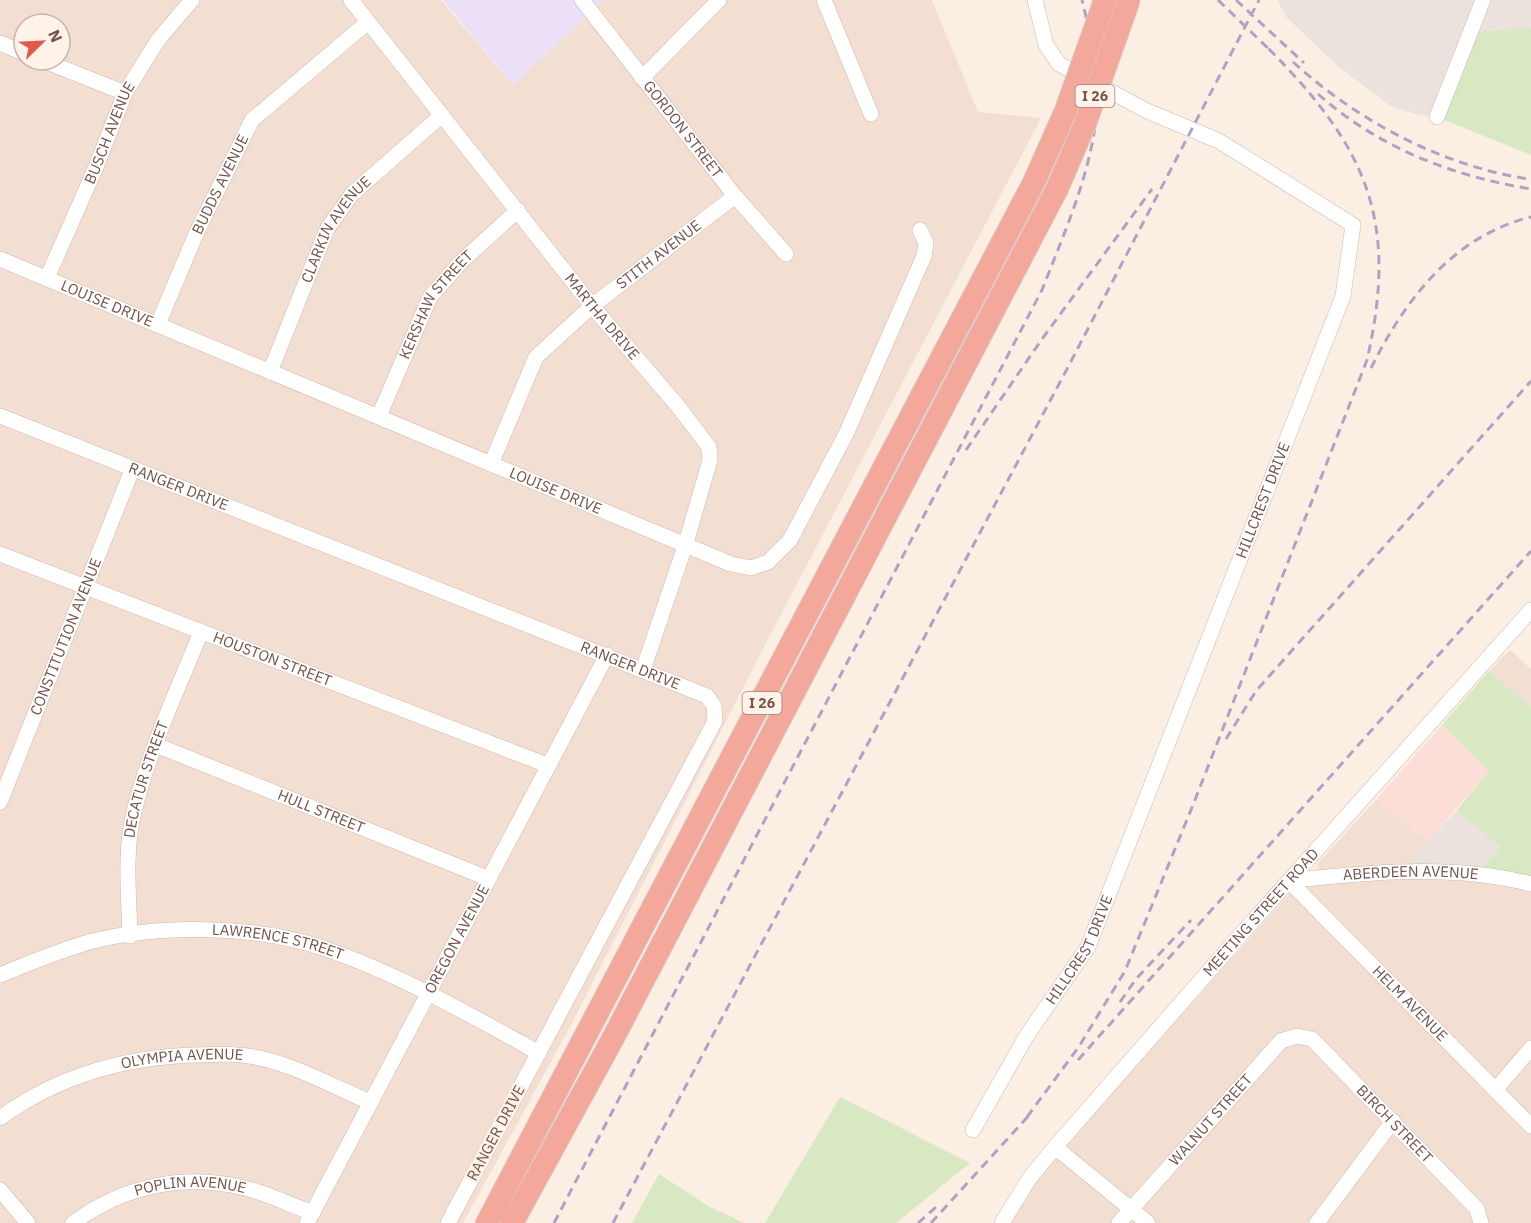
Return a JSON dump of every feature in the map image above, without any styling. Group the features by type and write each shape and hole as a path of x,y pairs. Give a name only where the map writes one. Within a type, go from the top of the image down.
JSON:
{"highway":[{"name":"I 26","path":"487,1223 1034,182 1066,110 1105,0"},
{"name":"I 26","path":"512,1223 611,1042 1057,189 1085,124 1128,0"}],"street":[{"name":"BUSCH AVENUE","path":"47,278 125,93 159,40 192,0"},
{"name":"MARTHA DRIVE","path":"351,0 592,306 677,405 709,447 710,460 686,543 643,670"},
{"name":"GORDON STREET","path":"582,0 735,196 786,254"},
{"path":"642,78 719,0"},
{"path":"824,0 871,114"},
{"name":"HILLCREST DRIVE","path":"973,1130 1028,1035 1088,947 1343,296 1353,225 1219,141 1147,111 1059,64 1046,45 1035,0"},
{"path":"1437,117 1483,0"},
{"name":"BUDDS AVENUE","path":"158,324 196,234 252,120 368,22"},
{"path":"72,72 125,93"},
{"name":"CLARKIN AVENUE","path":"270,372 327,229 352,194 442,115"},
{"name":"STITH AVENUE","path":"491,464 537,357 592,306 735,196"},
{"name":"KERSHAW STREET","path":"379,416 430,297 462,261 518,210"},
{"name":"LOUISE DRIVE","path":"0,259 686,543 731,564 750,568 768,562 790,540 846,434 924,256 926,243 920,230"},
{"name":"RANGER DRIVE","path":"0,416 132,470 607,655 707,696 714,706 715,721 448,1223"},
{"name":"CONSTITUTION AVENUE","path":"0,802 132,470"},
{"name":"HOUSTON STREET","path":"0,554 547,765"},
{"name":"MEETING STREET ROAD","path":"1002,1223 1029,1179 1055,1147 1531,610"},
{"name":"DECATUR STREET","path":"130,936 128,873 134,814 156,745 201,632"},
{"name":"OREGON AVENUE","path":"310,1218 487,878 607,655"},
{"name":"HULL STREET","path":"156,745 487,878"},
{"name":"ABERDEEN AVENUE","path":"1289,881 1338,875 1430,873 1505,877 1531,884"},
{"name":"HELM AVENUE","path":"1289,881 1531,1126"},
{"name":"LAWRENCE STREET","path":"0,975 43,957 91,942 178,930 252,932 322,947 428,991 539,1053"},
{"name":"WALNUT STREET","path":"1119,1223 1281,1041 1297,1036 1312,1039"},
{"name":"BIRCH STREET","path":"1312,1039 1393,1121 1479,1216"},
{"path":"1496,1089 1531,1048"},
{"name":"OLYMPIA AVENUE","path":"0,1118 36,1095 80,1074 152,1056 227,1054 264,1059 370,1102"},
{"path":"1317,1223 1393,1121"},
{"path":"1055,1147 1148,1223"},
{"name":"POPLIN AVENUE","path":"73,1223 113,1198 138,1188 171,1182 210,1182 245,1188 310,1218"},
{"path":"0,1190 28,1223"}],"shaded area":[{"path":"0,0 441,0 513,85 604,0 932,0 978,112 1041,118 766,643 572,1023 463,1223 0,1223"},
{"path":"443,0 604,0 513,85"},
{"path":"1277,0 1531,0 1531,28 1470,32 1437,117 1418,115 1389,105 1340,68 1287,18"},
{"path":"1510,650 1531,669 1531,708 1489,671"},
{"path":"1442,725 1489,771 1427,842 1377,799"},
{"path":"1377,799 1427,842 1398,873 1531,884 1531,1223 1009,1223 1032,1183 1291,892 1311,885 1319,862"},
{"path":"1457,810 1500,847 1486,864 1486,876 1397,874"}],"green space":[{"path":"1531,28 1531,155 1437,117 1470,32"},
{"path":"1489,671 1531,708 1531,884 1486,876 1486,864 1500,847 1457,810 1489,771 1442,725"},
{"path":"840,1097 970,1163 896,1223 765,1223"},
{"path":"659,1174 710,1207 744,1223 632,1223"}],"railway":[{"path":"554,1223 1042,290 1080,190 1097,113 1096,65 1082,0"},
{"path":"1218,0 1274,54"},
{"path":"1236,0 1304,63"},
{"path":"613,1223 1067,369 1259,0"},
{"path":"1027,1117 1078,1048 1125,971 1193,805 1367,360 1376,310 1379,266 1376,226 1367,189 1351,154 1330,119 1302,84 1268,48"},
{"path":"1293,62 1345,103 1402,137 1463,163 1528,179"},
{"path":"1318,94 1366,130 1418,157 1473,176 1531,189"},
{"path":"966,450 1042,339 1152,189"},
{"path":"1371,368 1399,318 1434,274 1478,239 1503,226 1531,217"},
{"path":"1226,739 1256,691 1531,381"},
{"path":"1078,1060 1531,551"},
{"path":"1120,1002 1136,979 1191,920"},
{"path":"931,1223 1032,1112"},
{"path":"918,1223 936,1207"}]}
